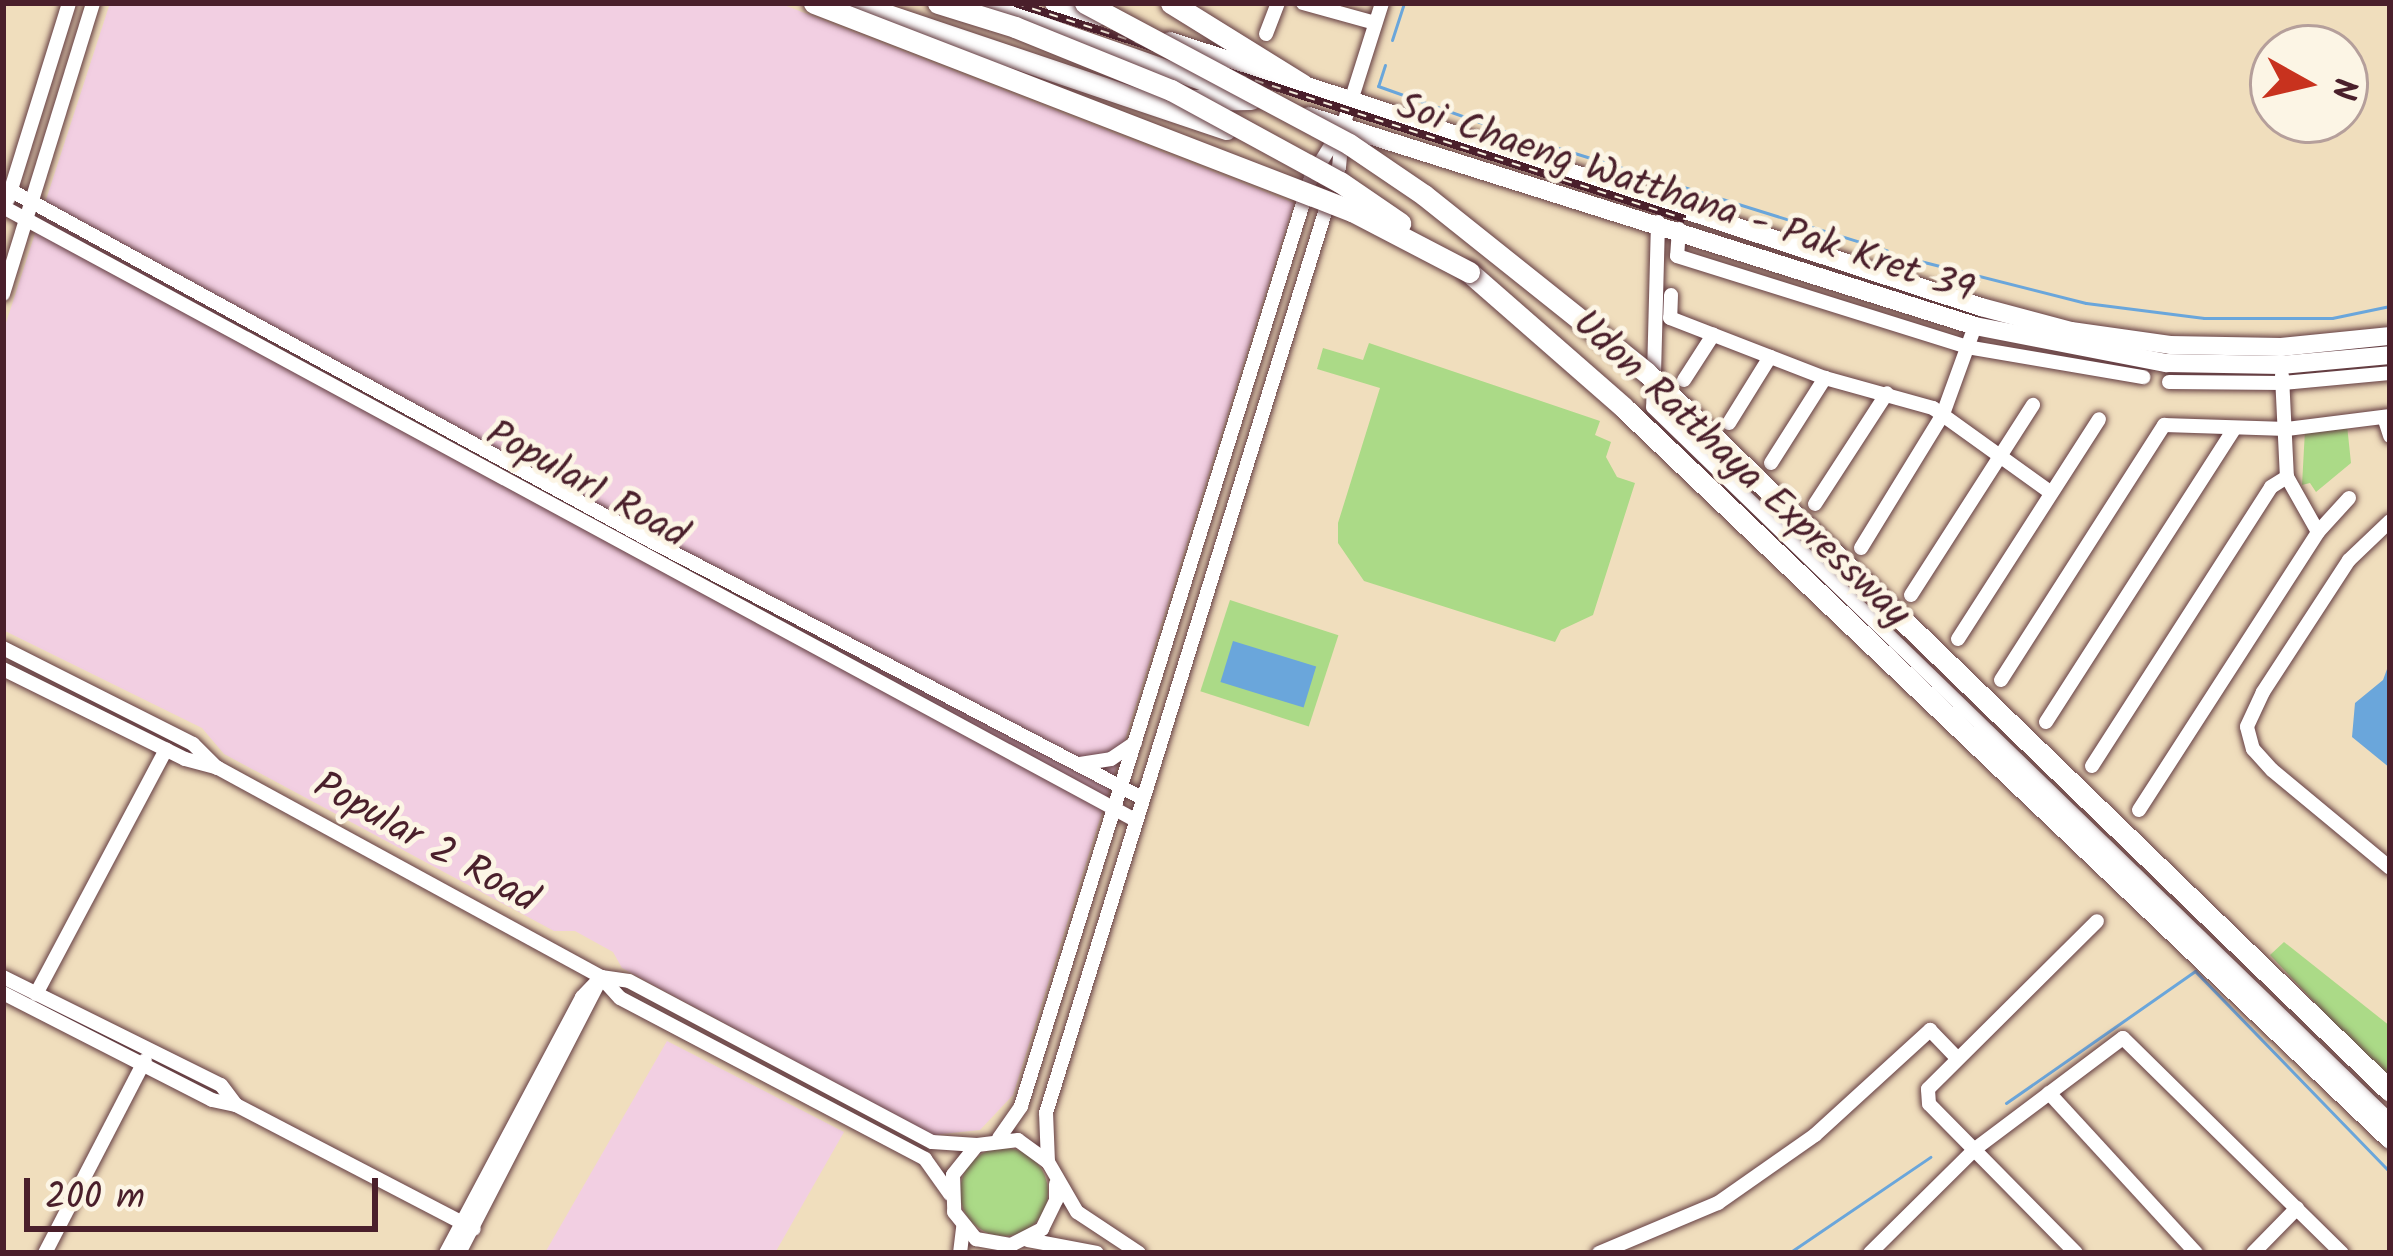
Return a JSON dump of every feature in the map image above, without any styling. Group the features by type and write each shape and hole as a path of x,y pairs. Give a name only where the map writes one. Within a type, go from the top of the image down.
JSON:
{"highway":[{"path":"814,3 1352,211 1469,272"},
{"path":"852,3 1137,96 1264,147 1311,178"},
{"name":"Udon Ratthaya Expressway","path":"938,3 1015,27 1190,99 1340,182 1469,272 1608,393 2390,1138"},
{"path":"1171,3 1303,85"},
{"name":"Udon Ratthaya Expressway","path":"1090,4 1349,144 1424,195 1647,373 2390,1091"},
{"path":"1137,96 1251,99"}],"main road":[{"name":"Soi Chaeng Watthana - Pak Kret 39","path":"978,3 1251,99 1658,222 1975,326 2166,363 2282,374 2390,356"},
{"name":"Soi Chaeng Watthana - Pak Kret 39","path":"1054,3 1981,307 2071,331 2170,345 2259,347 2390,336"}],"street":[{"path":"4,211 69,3"},
{"path":"3,294 93,3"},
{"path":"1267,34 1277,3"},
{"path":"1303,3 1344,9 1376,23"},
{"path":"1048,1162 1046,1113 1340,167 1343,127 1382,3"},
{"path":"1000,1138 1022,1106 1311,178 1343,127"},
{"name":"Popular1 Road","path":"10,190 653,542 1142,798"},
{"name":"Popular1 Road","path":"4,211 28,218 1135,820"},
{"path":"1658,222 1653,407 2390,1121"},
{"path":"1678,230 1677,256 1967,347 2144,376"},
{"path":"1671,295 1670,318 1825,378 1887,393 1943,415 2050,492"},
{"path":"1862,548 1943,415 1975,326"},
{"path":"1684,380 1713,335"},
{"path":"1729,423 1770,357"},
{"path":"2169,382 2390,373"},
{"path":"2282,374 2287,478 2318,532"},
{"path":"1771,463 1825,378"},
{"path":"1815,504 1887,393"},
{"path":"1911,595 2033,405"},
{"path":"2001,680 2164,425 2288,429 2387,417 2390,436"},
{"path":"1958,639 2099,419"},
{"path":"2046,722 2234,429"},
{"path":"2092,766 2271,488 2287,478"},
{"path":"2139,810 2318,532 2349,498"},
{"path":"2390,521 2348,560 2263,692 2247,728 2252,749 2272,770 2390,868"},
{"name":"Popular 2 Road","path":"3,648 193,744 218,768"},
{"name":"Popular 2 Road","path":"3,669 166,749 218,768 601,977 620,998 925,1159 950,1194"},
{"path":"52,693 60,677"},
{"path":"1078,765 1111,759 1136,743"},
{"path":"36,994 166,749"},
{"path":"2077,1253 1929,1105 1928,1089 2097,921"},
{"path":"3,976 221,1085 236,1105"},
{"path":"446,1253 467,1225 582,997 601,977"},
{"name":"Popular 2 Road","path":"601,977 628,981 932,1142 977,1145"},
{"path":"3,993 212,1100 236,1105 467,1225"},
{"path":"1599,1253 1718,1203 1815,1135 1930,1030 1958,1059"},
{"path":"1870,1253 1976,1149 2123,1038 2342,1253"},
{"path":"45,1253 151,1051"},
{"path":"2049,1093 2196,1253"},
{"path":"1097,1253 1028,1240 988,1249 963,1227 950,1194 952,1175 977,1145 1000,1138 1035,1148 1077,1213 1139,1253"},
{"path":"1028,1240 1052,1216 1056,1180"},
{"path":"2253,1253 2297,1208"},
{"path":"459,1253 467,1225"},
{"path":"960,1253 963,1227"}],"shaded area":[{"path":"110,3 779,3 1294,203 1013,1095 980,1130 933,1135 622,968 613,952 575,931 554,931 224,754 202,728 3,630 3,332"},
{"path":"667,1041 844,1132 775,1253 546,1251"}],"green space":[{"path":"1369,343 1600,421 1595,435 1611,442 1606,457 1617,477 1635,483 1593,615 1561,630 1555,642 1364,581 1338,543 1338,523 1380,388 1317,369 1323,348 1363,360"},
{"path":"2347,425 2351,463 2316,492 2310,483 2302,485 2305,430"},
{"path":"1230,600 1338,635 1309,727 1200,691"},
{"path":"2284,942 2390,1026 2390,1082 2270,955"},
{"path":"1004,1148 1021,1151 1035,1161 1045,1175 1045,1209 1035,1223 1021,1233 1004,1236 987,1233 973,1223 963,1209 960,1192 963,1175 973,1161 987,1151"}],"water":[{"path":"1233,641 1316,666 1304,708 1220,682"},
{"path":"2390,661 2390,768 2352,737 2355,703 2383,680"}],"waterway":[{"path":"1392,40 1404,3"},
{"path":"1385,65 1378,86 1507,132 1887,250"},
{"path":"1920,261 2086,303 2204,318 2332,318 2390,306"},
{"path":"2006,1103 2195,971 2390,1172"},
{"path":"1789,1253 1930,1157"}],"railway":[{"path":"1015,3 1685,219"}]}
